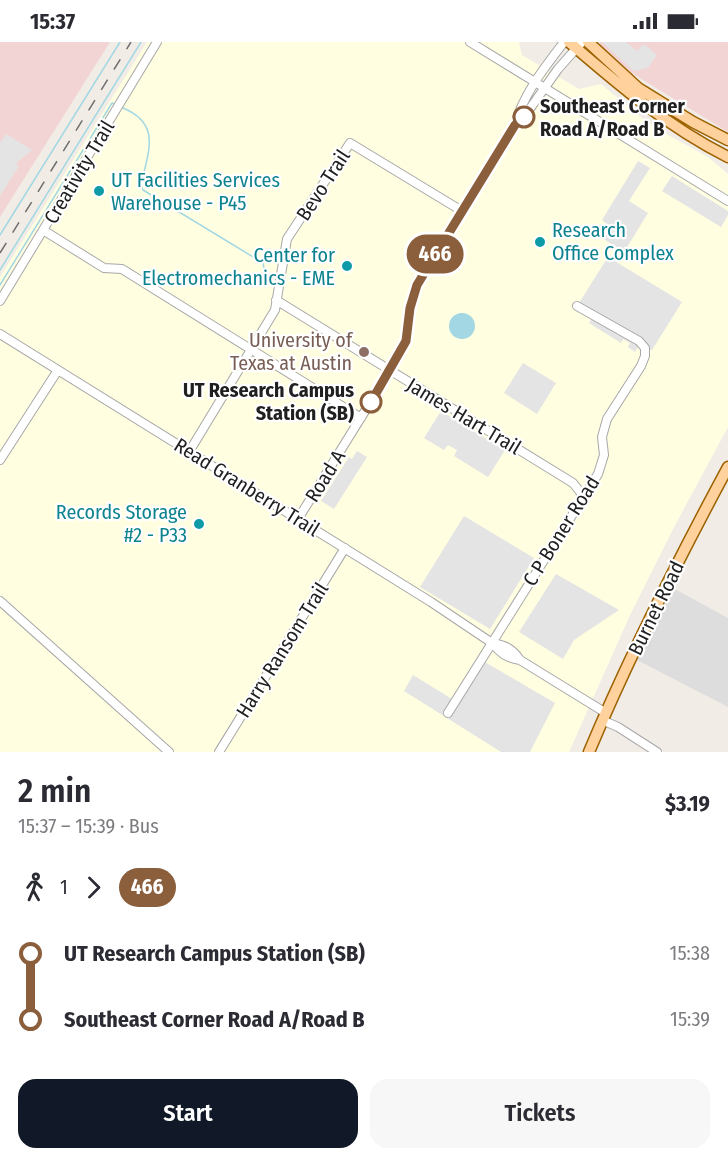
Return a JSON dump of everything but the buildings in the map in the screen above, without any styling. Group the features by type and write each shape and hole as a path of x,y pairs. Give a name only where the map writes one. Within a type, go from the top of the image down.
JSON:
{"main road":[{"path":"588,42 638,88 728,140"},
{"path":"576,44 638,101 676,129 728,157"},
{"name":"Burnet Road","path":"589,752 664,590 727,470"}],"street":[{"name":"Creativity Trail","path":"0,301 158,42"},
{"path":"470,42 728,201"},
{"path":"515,125 520,110 535,83 564,42"},
{"path":"515,125 524,117 576,44"},
{"name":"Road A","path":"298,519 390,371 406,341 410,308 417,285 515,125"},
{"name":"Bevo Trail","path":"189,452 275,310 287,239 350,143 462,211"},
{"path":"43,230 104,268 122,269 361,418"},
{"name":"James Hart Trail","path":"276,300 573,483 581,493 581,501"},
{"name":"C P Boner Road","path":"448,713 598,474 604,455 602,437 607,419 645,356 645,348 639,341 578,306"},
{"name":"Read Granberry Trail","path":"0,334 345,548 492,643 499,651 510,658 520,660 657,752"},
{"path":"0,460 58,370"},
{"name":"Harry Ransom Trail","path":"219,752 345,548"},
{"path":"0,601 169,752"}],"shaded area":[{"path":"0,42 110,42 0,217"},
{"name":"University of Texas at Austin","path":"147,42 519,42 522,55 579,89 601,84 643,119 708,157 728,174 728,427 630,615 569,752 0,752 0,277"},
{"path":"600,42 728,42 728,132 630,72 600,45"},
{"path":"602,42 626,42 637,51 644,44 657,55 648,68 634,71"},
{"path":"6,134 32,150 15,164 19,166 0,196 0,143"},
{"path":"638,161 650,168 629,201 648,213 624,252 599,236 607,224 602,220"},
{"path":"672,176 728,211 721,227 662,191"},
{"path":"608,257 682,302 652,350 638,347 635,352 628,347 630,343 623,339 621,343 589,323 592,318 577,306"},
{"path":"523,363 556,383 537,414 504,393"},
{"path":"441,411 505,450 488,477 454,456 457,450 448,445 444,450 424,438"},
{"path":"357,451 367,457 334,509 321,501 349,457 352,459"},
{"path":"464,516 534,558 490,629 420,587"},
{"path":"556,574 619,610 574,640 563,659 519,632"},
{"path":"673,588 728,618 728,707 637,660"},
{"path":"478,658 555,703 530,752 501,752 404,691 413,675 452,699"}],"water":[{"path":"462,313 471,317 475,326 471,335 462,339 453,335 449,326 453,317"}],"waterway":[{"path":"0,235 120,42"},
{"path":"0,270 141,42"},
{"path":"0,285 112,103 114,104"},
{"path":"123,108 143,122 148,131 149,150 141,185 143,190 263,263 267,284"}],"railway":[{"path":"0,253 131,42"}],"bus line":[{"name":"466","path":"371,402 406,341 410,308 417,285 515,125 524,117"}],"place":[{"name":"Southeast Corner Road A/Road B","path":"524,117"},
{"name":"UT Facilities Services Warehouse - P45","path":"99,191"},
{"name":"Research Office Complex","path":"540,242"},
{"name":"Center for Electromechanics - EME","path":"347,266"},
{"name":"University of Texas at Austin","path":"364,352"},
{"name":"UT Research Campus Station (SB)","path":"371,402"},
{"name":"Records Storage #2 - P33","path":"199,524"}]}
